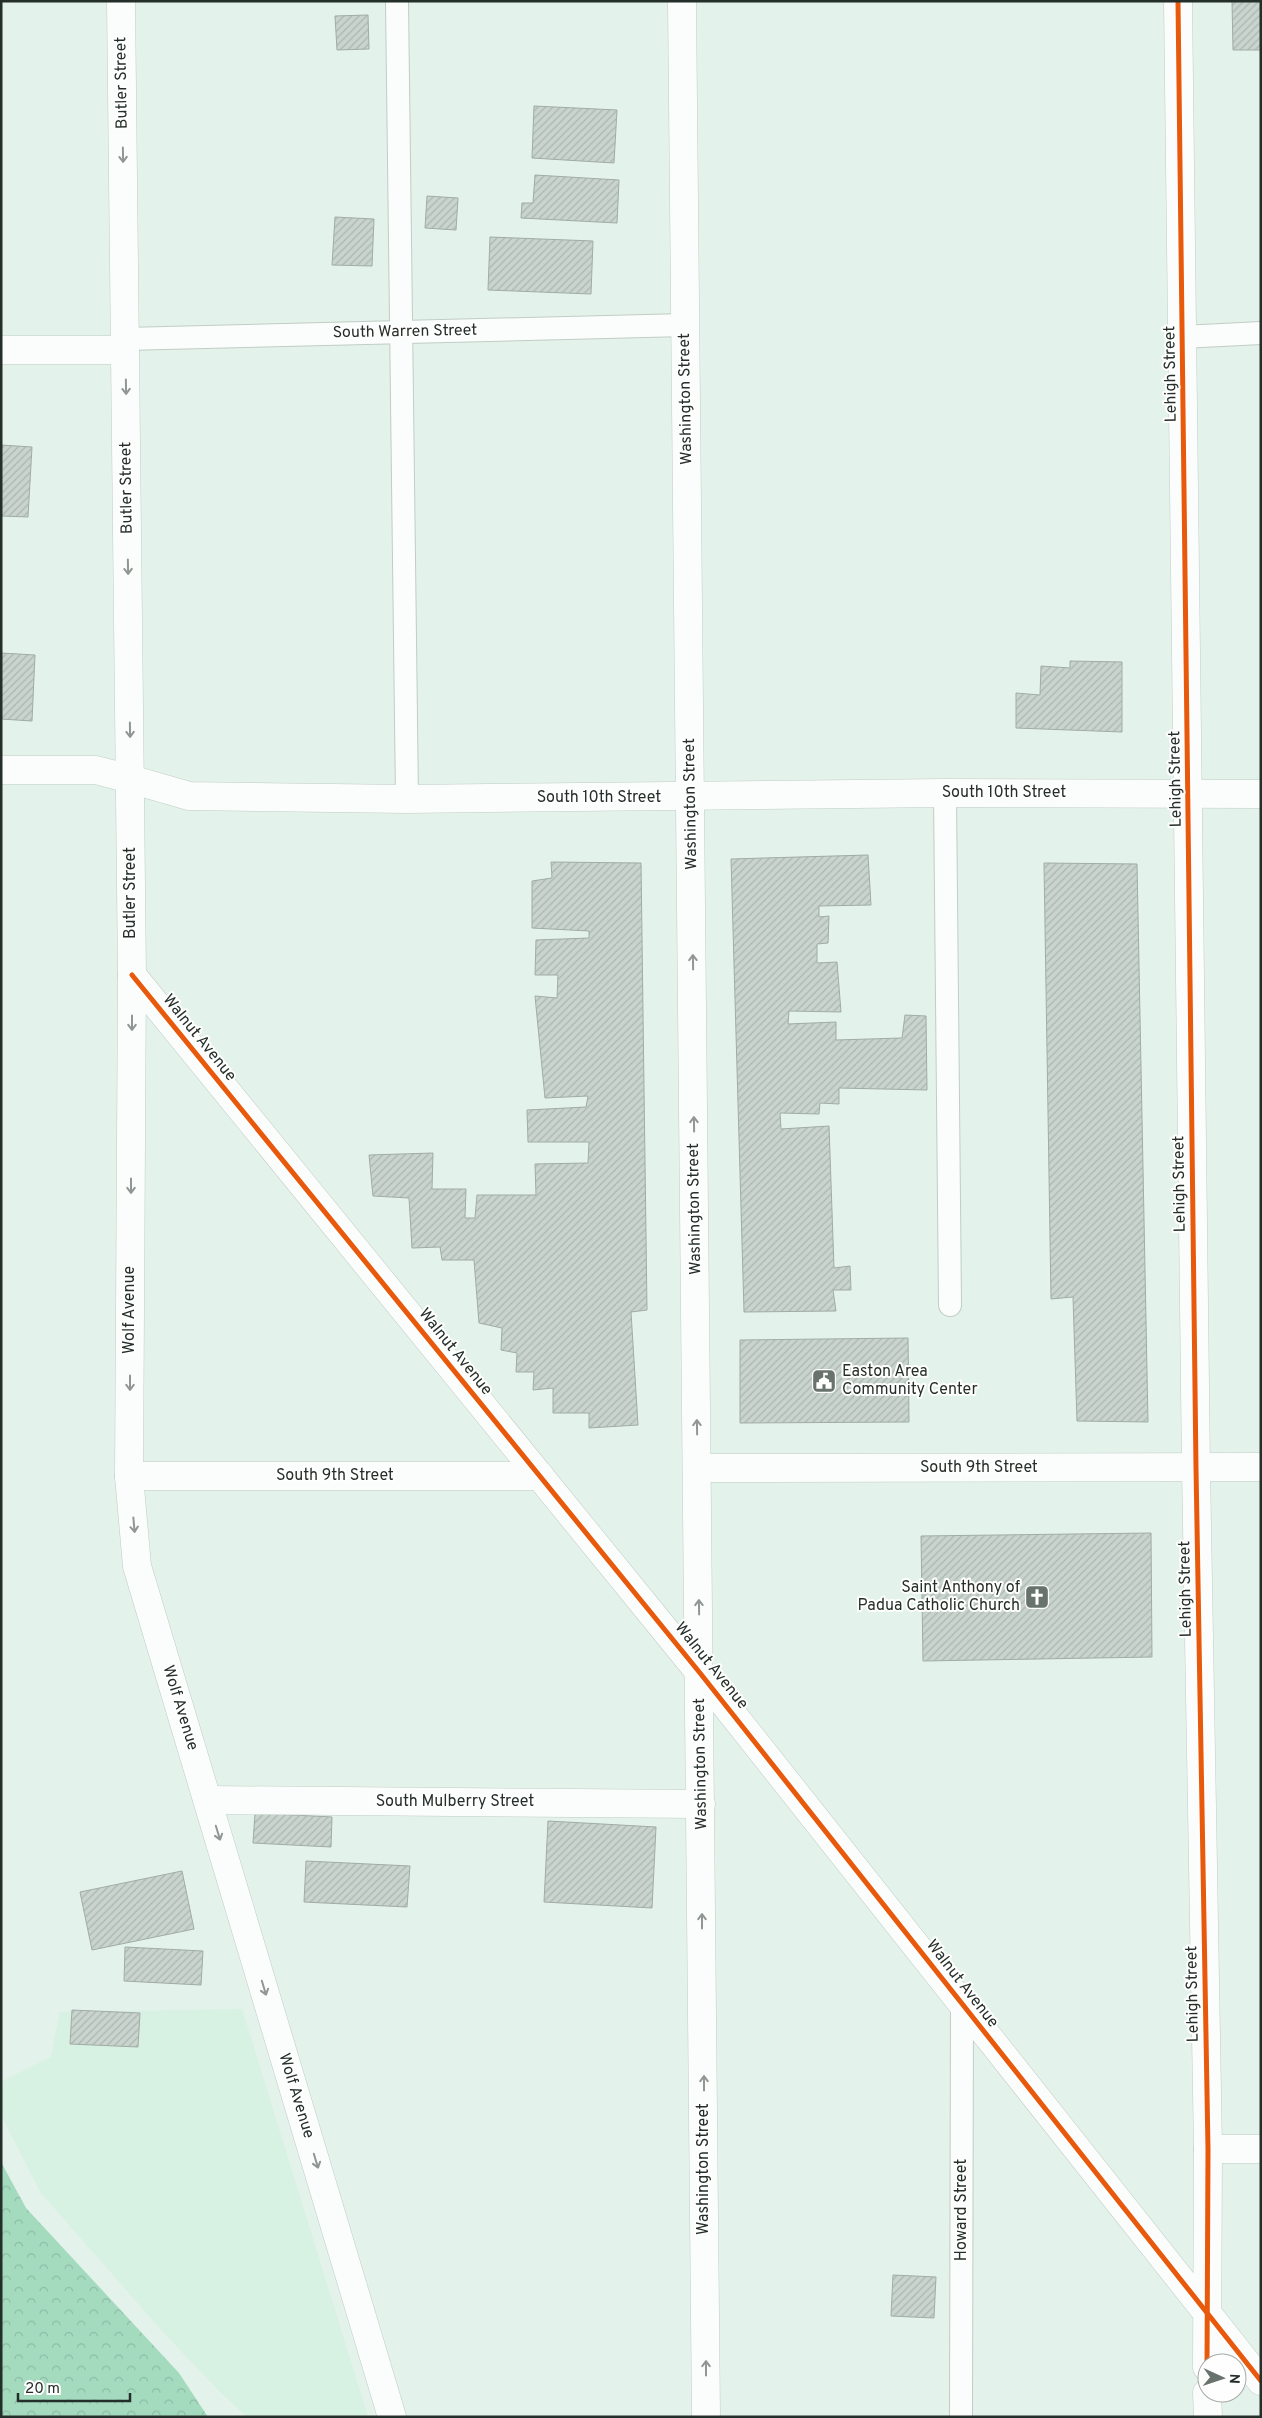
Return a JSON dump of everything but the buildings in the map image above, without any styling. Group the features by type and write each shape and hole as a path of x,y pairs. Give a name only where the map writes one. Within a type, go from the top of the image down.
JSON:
{"street":[{"name":"Butler Street","path":"121,1 132,975"},
{"name":"Washington Street","path":"682,1 702,1804 706,2417"},
{"name":"Lehigh Street","path":"1178,1 1196,1468 1208,2149 1207,2353"},
{"name":"South Warren Street","path":"1,350 125,344"},
{"name":"South 10th Street","path":"1,770 96,770 189,796 406,798 691,797 945,793 1261,794"},
{"name":"Walnut Avenue","path":"132,975 700,1673 1261,2381"},
{"name":"Wolf Avenue","path":"132,975 129,1476 137,1566 392,2417"},
{"name":"South 9th Street","path":"698,1468 1261,1467"},
{"name":"South 9th Street","path":"129,1476 540,1476"},
{"name":"South Mulberry Street","path":"208,1800 702,1804"},
{"path":"1208,2149 1261,2149"},
{"path":"1207,2403 1208,2417"}],"lane":[{"path":"397,1 406,798"},
{"name":"South Warren Street","path":"125,344 401,332 686,325"},
{"path":"1182,337 1261,333"},
{"path":"945,793 950,1305"},
{"name":"Howard Street","path":"961,2417 962,2004"}],"shaded area":[{"path":"242,2009 368,2417 247,2417 221,2393 164,2333 41,2193 1,2115 1,2082 51,2057 60,2012"}],"green space":[{"path":"1,2162 26,2208 179,2373 208,2417 1,2417"}],"cycle path":[{"path":"1178,1 1196,1468 1208,2149 1207,2353"},
{"path":"132,975 700,1673 1261,2381"}],"place":[{"name":"Easton Area Community Center","path":"824,1381"},
{"name":"Saint Anthony of Padua Catholic Church","path":"1037,1597"}]}
